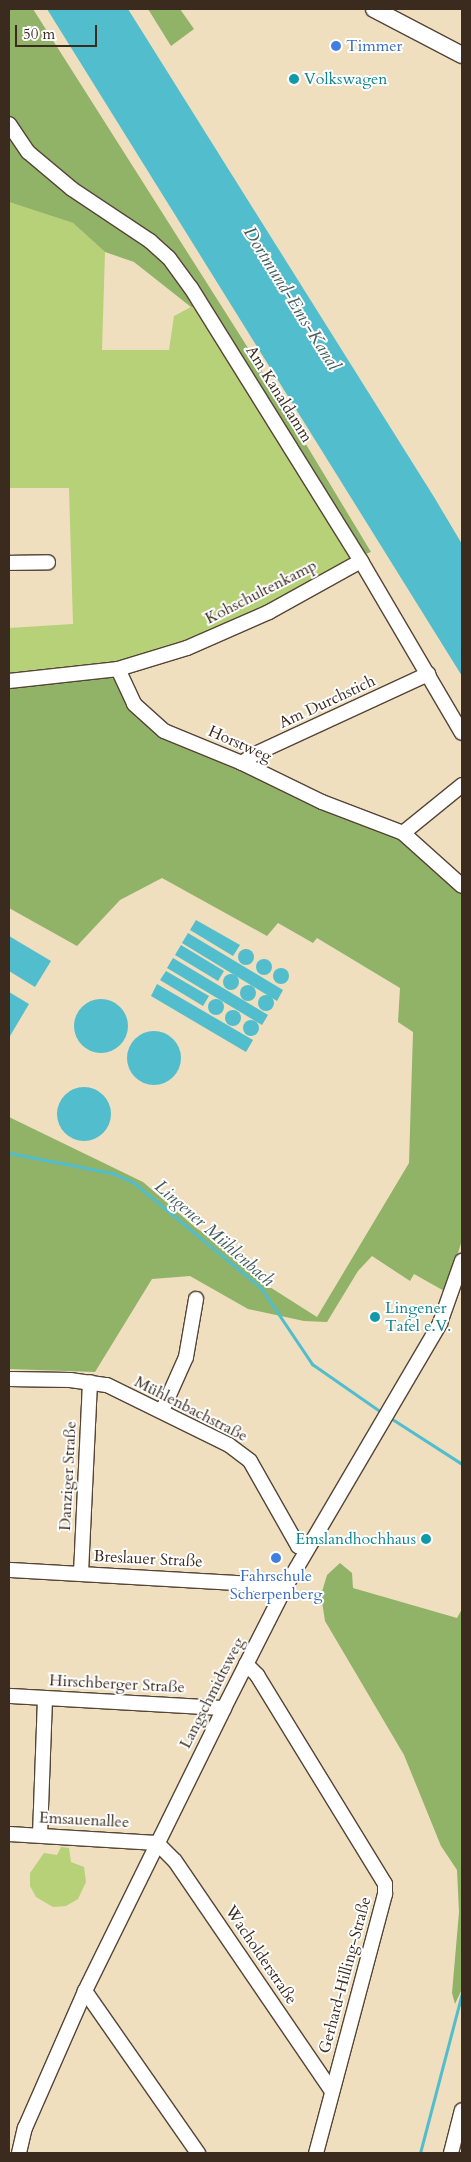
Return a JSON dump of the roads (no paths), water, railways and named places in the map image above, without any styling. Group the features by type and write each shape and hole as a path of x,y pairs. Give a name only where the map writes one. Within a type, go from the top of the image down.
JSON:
{"main road":[{"path":"374,9 462,55"}],"street":[{"name":"Am Kanaldamm","path":"9,124 28,152 55,175 169,258 210,315 361,561 462,732"},
{"name":"Kohschultenkamp","path":"118,669 187,648 269,612 361,561"},
{"path":"9,563 48,562"},
{"path":"9,681 118,669"},
{"name":"Horstweg","path":"118,669 134,704 146,718 164,731 242,763 322,802 403,833 462,886"},
{"name":"Am Durchstich","path":"242,763 255,754 428,674"},
{"path":"403,833 462,785"},
{"name":"Langschmidtsweg","path":"19,2153 25,2128 85,1991 157,1842 286,1586 447,1309 462,1261"},
{"path":"162,1411 186,1357 196,1300"},
{"name":"Mühlenbachstraße","path":"9,1379 90,1382 107,1386 162,1411 243,1454 262,1480 298,1546 307,1549"},
{"name":"Danziger Straße","path":"81,1573 90,1382"},
{"name":"Breslauer Straße","path":"9,1570 286,1586"},
{"name":"Gerhard-Hilling-Straße","path":"246,1664 257,1675 385,1884 385,1894 316,2153"},
{"name":"Hirschberger Straße","path":"9,1696 224,1708"},
{"path":"40,1835 45,1698"},
{"name":"Emsauenallee","path":"9,1834 157,1842"},
{"name":"Wacholderstraße","path":"157,1842 174,1861 332,2091"},
{"path":"85,1991 198,2153"},
{"path":"452,2153 462,2110"}],"water":[{"name":"Dortmund-Ems-Kanal","path":"47,9 128,9 434,497 462,544 462,676"},
{"path":"196,920 240,945 233,956 190,930"},
{"path":"188,933 283,990 277,1001 182,943"},
{"path":"9,936 51,961 35,987 9,971"},
{"path":"181,945 224,971 218,981 175,955"},
{"path":"246,949 254,957 246,965 238,957"},
{"path":"173,958 268,1015 262,1025 167,968"},
{"path":"264,959 272,967 264,975 256,967"},
{"path":"281,968 289,976 281,984 273,976"},
{"path":"166,971 209,996 203,1006 160,980"},
{"path":"231,974 239,982 231,990 223,982"},
{"path":"157,984 253,1040 246,1052 151,996"},
{"path":"248,985 256,993 248,1001 240,993"},
{"path":"9,992 29,1004 10,1036 9,1035"},
{"path":"266,995 274,1003 266,1011 258,1003"},
{"path":"96,999 106,999 116,1003 124,1011 128,1026 124,1041 116,1049 106,1053 96,1053 86,1049 78,1041 74,1031 74,1021 78,1011 86,1003"},
{"path":"216,999 224,1007 216,1015 208,1007"},
{"path":"233,1010 239,1012 241,1018 239,1024 233,1026 227,1024 225,1018 227,1012"},
{"path":"251,1020 259,1028 251,1036 243,1028"},
{"path":"149,1031 159,1031 169,1035 177,1043 181,1058 177,1073 169,1081 159,1085 149,1085 139,1081 131,1073 127,1063 127,1053 131,1043 139,1035"},
{"path":"79,1087 89,1087 99,1091 107,1099 111,1114 107,1129 99,1137 89,1141 79,1141 69,1137 61,1129 57,1119 57,1109 61,1099 69,1091"}],"waterway":[{"name":"Lingener Mühlenbach","path":"9,1153 112,1173 133,1182 261,1288 312,1364 384,1414"},
{"name":"Lingener Mühlenbach","path":"389,1417 462,1464"},
{"path":"420,2153 462,1993"}],"place":[{"name":"Timmer","path":"336,46"},
{"name":"Volkswagen","path":"294,79"},
{"name":"Lingener Tafel e.V.","path":"375,1317"},
{"name":"Emslandhochhaus","path":"426,1539"},
{"name":"Fahrschule Scherpenberg","path":"276,1558"}]}
